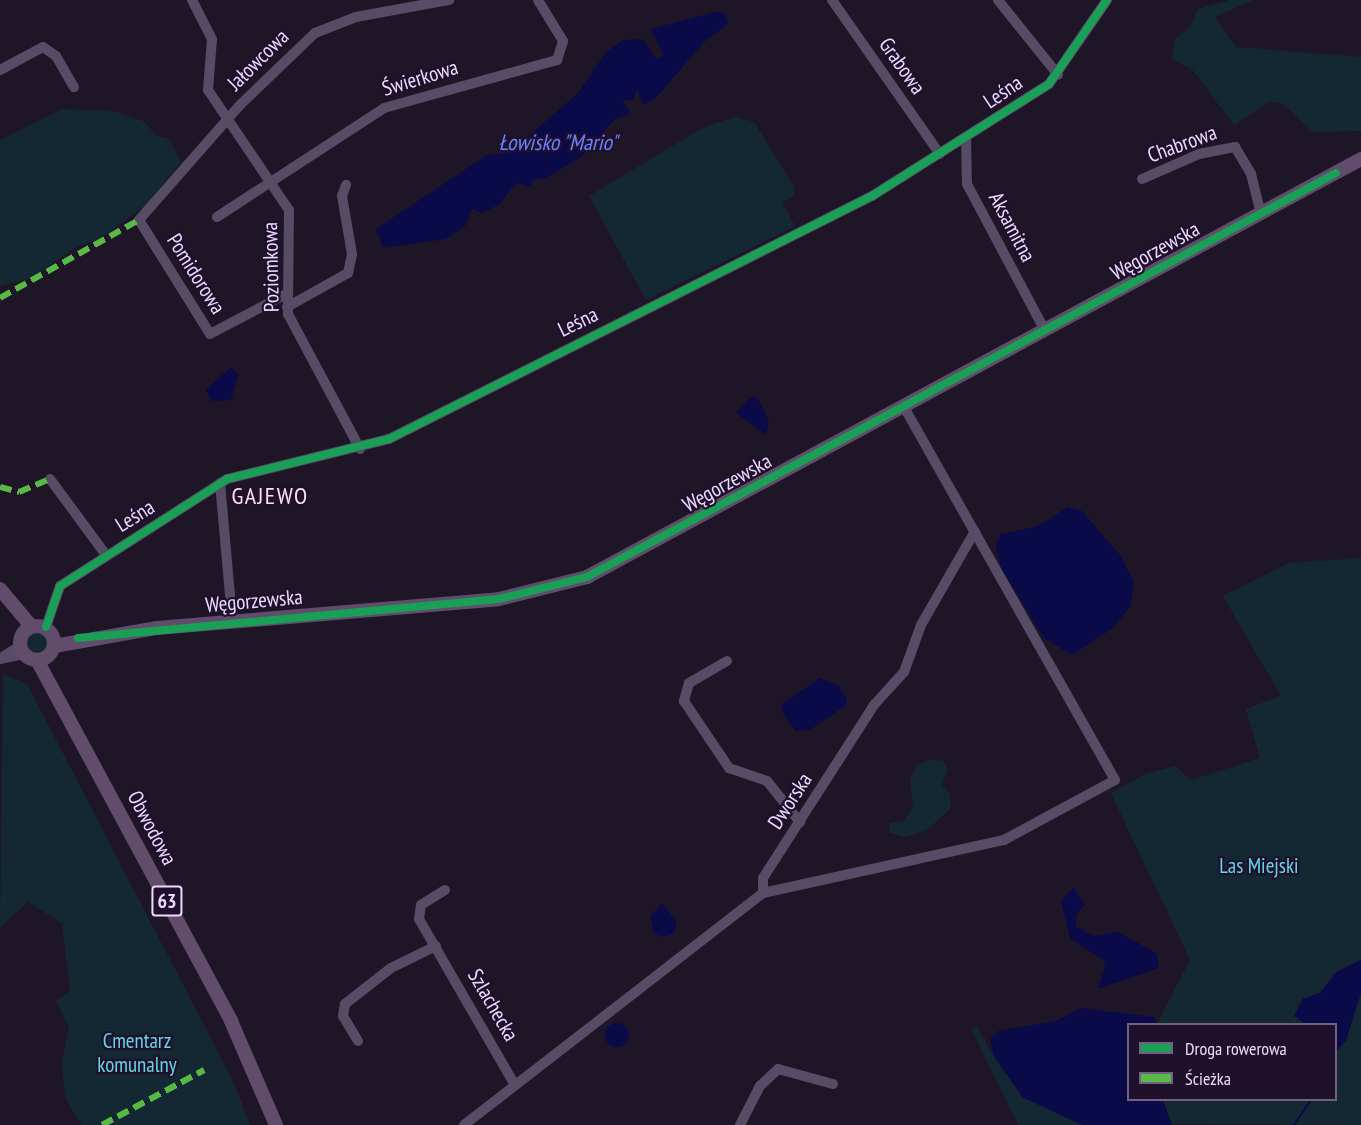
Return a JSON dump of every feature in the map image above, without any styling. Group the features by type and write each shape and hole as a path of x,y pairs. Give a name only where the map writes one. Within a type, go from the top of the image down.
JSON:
{"main road":[{"name":"Węgorzewska","path":"42,640 499,599 553,588 622,561 1361,159"},
{"name":"Obwodowa","path":"0,589 42,640 51,681 237,1032 276,1125"},
{"path":"22,650 42,640"},
{"path":"22,650 42,640"}],"street":[{"name":"Poziomkowa","path":"192,0 212,39 208,90 273,180 290,210 287,307 360,449"},
{"name":"Jałowcowa","path":"139,220 229,122 256,87 315,33 356,17 381,17 449,0"},
{"name":"Świerkowa","path":"217,217 396,103 557,60 563,41 538,0"},
{"name":"Grabowa","path":"832,0 940,154"},
{"path":"998,0 1058,75"},
{"name":"Leśna","path":"42,640 60,586 220,483 360,449 407,431 872,196 966,138 1058,75 1107,0"},
{"path":"0,70 43,47 56,56 74,87"},
{"name":"Aksamitna","path":"966,138 967,184 1045,331"},
{"name":"Chabrowa","path":"1142,179 1188,158 1235,147 1251,174 1261,214"},
{"path":"287,307 348,273 352,254 342,196 346,185"},
{"name":"Pomidorowa","path":"139,220 210,334 288,293"},
{"path":"464,1125 763,893 1005,840 1115,780 904,407"},
{"path":"50,479 106,555"},
{"path":"220,483 230,596"},
{"name":"Dworska","path":"763,893 763,878 874,705 899,680 921,626 975,531"},
{"path":"1,658 22,650"},
{"path":"728,661 689,682 684,701 729,768 767,781 800,822"},
{"name":"Szlachecka","path":"445,890 419,909 436,946 515,1084"},
{"path":"358,1041 343,1016 345,1004 391,968 436,946"},
{"path":"740,1125 760,1086 778,1069 833,1083"}],"green space":[{"path":"1230,0 1253,0 1215,17 1236,47 1361,57 1361,131 1313,132 1283,104 1271,101 1234,125 1192,69 1172,59 1175,38 1190,28 1198,9"},
{"path":"62,109 113,111 143,121 157,136 169,139 181,162 145,206 98,240 76,247 31,278 0,286 0,140"},
{"path":"736,117 754,122 795,188 793,197 782,202 795,226 646,300 589,196 706,126"},
{"name":"Las Miejski","path":"1361,558 1361,960 1336,972 1320,993 1303,999 1297,1006 1305,1023 1158,1023 1190,960 1111,793 1145,774 1175,766 1191,780 1260,758 1246,709 1281,696 1223,596 1288,563"},
{"path":"33,631 43,631 50,638 50,648 43,655 33,655 26,648 26,638"},
{"name":"Cmentarz komunalny","path":"3,674 27,684 234,1083 250,1125 81,1125 65,1097 62,1061 69,1028 56,1001 70,991 62,923 28,902 0,927"},
{"path":"929,760 943,761 948,769 942,785 950,794 951,808 927,830 906,837 890,833 889,823 904,821 913,806 910,780 917,765"},
{"path":"1361,993 1361,1125 1171,1124 1163,1101 1337,1101 1337,1051 1346,1040"},
{"path":"977,1027 1003,1072 1051,1110 1082,1125 1018,1125 971,1028"}],"water":[{"name":"Łowisko \"Mario\"","path":"716,12 726,14 728,24 704,42 655,99 643,105 637,89 633,101 622,100 631,114 615,119 582,156 547,178 532,180 531,187 516,183 500,204 482,213 472,209 465,226 446,239 383,248 376,229 487,155 509,153 578,93 606,52 623,40 643,39 658,60 663,54 650,29"},
{"path":"231,367 238,375 231,400 212,401 206,390"},
{"path":"751,397 758,398 769,422 766,435 736,413"},
{"path":"1068,507 1082,511 1121,556 1134,583 1130,607 1113,628 1072,655 1044,638 1001,568 996,546 1000,534 1038,526"},
{"path":"820,678 839,686 847,700 845,706 810,730 795,731 781,710 783,703"},
{"path":"1073,887 1085,905 1076,915 1076,926 1092,936 1118,932 1156,953 1159,968 1098,989 1106,962 1070,938 1061,902"},
{"path":"662,903 677,923 673,934 662,937 654,933 650,917"},
{"path":"1361,960 1361,993 1346,1040 1337,1051 1337,1023 1304,1023 1294,1016 1303,999 1320,993 1336,972"},
{"path":"1081,1008 1155,1017 1156,1023 1127,1023 1127,1101 1163,1101 1172,1125 1082,1125 1022,1097 993,1054 990,1039 998,1031 1056,1021"},
{"path":"617,1023 626,1026 629,1035 626,1044 617,1047 608,1044 605,1035 608,1026"}],"waterway":[{"path":"1294,1125 1310,1101"}],"marked path":[{"path":"0,298 139,220"},
{"path":"0,487 19,492 50,479"},
{"path":"102,1125 204,1070"}],"cycle path":[{"path":"46,627 60,586 227,479 389,439 872,196 1049,84 1107,0"},
{"path":"78,638 499,599 587,577 1336,173"}],"district":[{"name":"GAJEWO","path":"270,496"}]}
